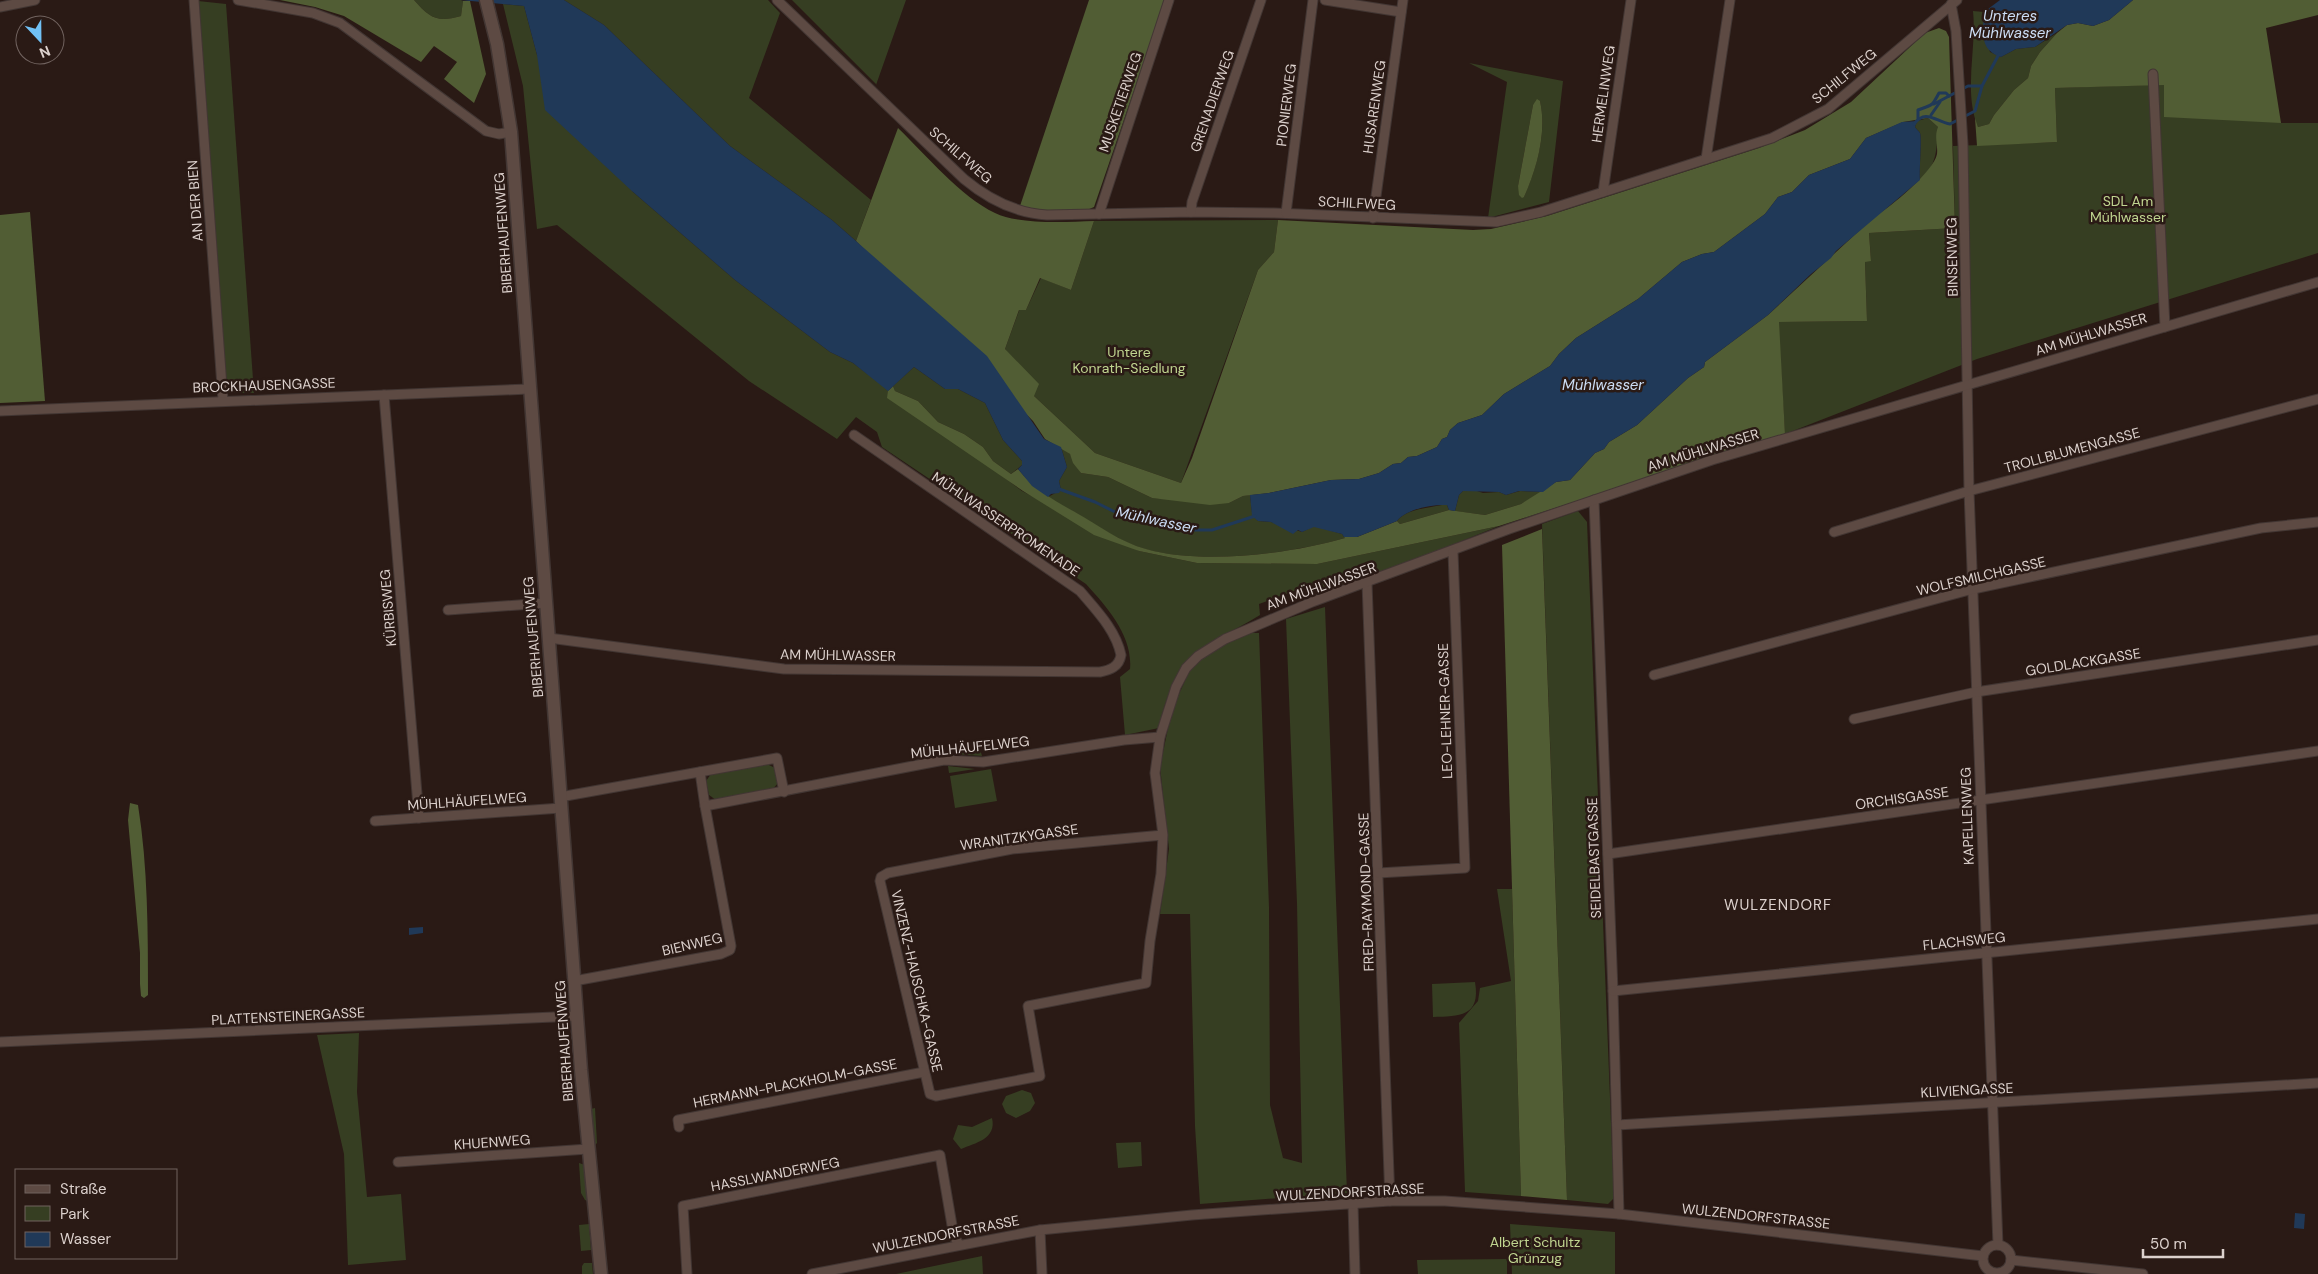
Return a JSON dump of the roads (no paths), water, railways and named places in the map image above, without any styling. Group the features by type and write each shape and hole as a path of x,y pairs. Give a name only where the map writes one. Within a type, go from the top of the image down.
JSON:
{"main road":[{"name":"BIBERHAUFENWEG","path":"486,0 492,18 507,95 511,132 574,981 588,1149 602,1274"}],"street":[{"path":"0,6 35,0"},
{"name":"AN DER BIEN","path":"194,0 223,400"},
{"path":"238,0 313,13 340,23 486,131 499,134 511,132"},
{"name":"SCHILFWEG","path":"776,0 958,173 983,193 1023,212 1046,215 1191,212 1286,213 1496,222 1542,212 1772,138 1828,109 1954,2"},
{"name":"MUSKETIERWEG","path":"1098,214 1169,0"},
{"name":"GRENADIERWEG","path":"1191,212 1192,202 1261,0"},
{"name":"PIONIERWEG","path":"1286,213 1313,0"},
{"path":"1325,0 1401,12"},
{"name":"HUSARENWEG","path":"1373,218 1403,0"},
{"name":"HERMELINWEG","path":"1603,192 1631,0"},
{"path":"1706,160 1730,0"},
{"name":"BINSENWEG","path":"1954,2 1962,129 1968,385"},
{"path":"2153,74 2165,327"},
{"name":"AM MÜHLWASSER","path":"929,1091 932,1096 936,1096 1040,1076 1028,1006 1146,983 1150,941 1161,874 1163,835 1155,773 1160,738 1176,687 1186,668 1198,656 1225,639 1312,602 1453,552 1509,529 1712,460 2318,282"},
{"name":"KAPELLENWEG","path":"1968,385 1969,491 1976,692 1998,1245"},
{"name":"BROCKHAUSENGASSE","path":"0,410 529,389"},
{"name":"KÜRBISWEG","path":"384,395 420,818"},
{"name":"TROLLBLUMENGASSE","path":"1834,532 1969,491 2318,400"},
{"name":"MÜHLWASSERPROMENADE","path":"854,435 1080,591 1103,618 1121,655"},
{"name":"SEIDELBASTGASSE","path":"1594,500 1613,991 1619,1214"},
{"name":"WOLFSMILCHGASSE","path":"1654,675 1973,589 2261,528 2318,522"},
{"name":"LEO-LEHNER-GASSE","path":"1378,873 1464,868 1453,552"},
{"name":"FRED-RAYMOND-GASSE","path":"1367,583 1390,1201"},
{"path":"448,610 546,604"},
{"name":"AM MÜHLWASSER","path":"549,638 784,669 1100,672 1114,667 1121,655"},
{"name":"GOLDLACKGASSE","path":"1854,719 1976,692 2318,640"},
{"name":"MÜHLHÄUFELWEG","path":"705,806 944,760 983,762 1124,740 1160,738"},
{"name":"ORCHISGASSE","path":"1608,854 2318,751"},
{"name":"MÜHLHÄUFELWEG","path":"375,821 420,818 561,802 700,772 777,758 784,792"},
{"path":"700,772 705,806"},
{"name":"BIENWEG","path":"574,981 721,954 730,950 732,946 705,806"},
{"name":"WRANITZKYGASSE","path":"881,877 888,873 1012,849 1163,835"},
{"name":"VINZENZ-HAUSCHKA-GASSE","path":"881,877 880,880 929,1091"},
{"name":"FLACHSWEG","path":"1613,991 2318,919"},
{"name":"PLATTENSTEINERGASSE","path":"0,1042 577,1016"},
{"name":"HERMANN-PLACKHOLM-GASSE","path":"679,1127 678,1120 924,1072"},
{"name":"KLIVIENGASSE","path":"1617,1125 2318,1083"},
{"name":"KHUENWEG","path":"398,1162 588,1149"},
{"name":"HASSLWANDERWEG","path":"687,1274 683,1206 940,1155 954,1237 959,1244"},
{"name":"WULZENDORFSTRASSE","path":"812,1274 959,1244 1040,1230 1192,1215 1390,1201 1445,1201 1619,1214 1983,1256"},
{"path":"1353,1204 1355,1274"},
{"path":"1040,1230 1042,1274"},
{"path":"1998,1245 2004,1247 2009,1252 2011,1260 2009,1267 2003,1272 1996,1274 1987,1270 1983,1263 1983,1256 1991,1246 1998,1245"},
{"path":"2011,1260 2143,1274"}],"water":[{"path":"461,0 564,0 604,25 730,146 832,220 987,356 1044,439 1061,447 1067,467 1059,481 1061,490 1059,493 1051,494 1048,497 1032,486 1018,469 1022,465 1022,461 1003,440 985,403 958,389 945,389 914,367 888,391 853,363 830,352 735,280 633,192 545,110 537,55 524,6"},
{"name":"Unteres Mühlwasser","path":"2000,0 2133,0 2109,20 2093,26 2078,23 2067,25 2035,47 2016,49 2001,57 1989,50 1983,33 1984,12"},
{"name":"Mühlwasser","path":"1917,121 1915,127 1921,136 1920,180 1836,251 1831,258 1811,274 1768,315 1705,362 1704,367 1688,378 1637,425 1609,442 1604,449 1595,453 1570,480 1556,482 1543,492 1519,491 1506,495 1499,492 1463,491 1459,495 1455,511 1449,510 1447,505 1420,508 1407,513 1397,521 1357,537 1344,537 1342,534 1314,527 1302,532 1298,530 1293,534 1271,522 1258,521 1252,516 1250,495 1331,480 1359,479 1379,473 1393,464 1401,463 1408,457 1417,456 1437,447 1442,439 1447,437 1450,430 1458,423 1482,415 1504,394 1550,366 1559,354 1576,338 1638,299 1682,262 1702,254 1714,252 1765,214 1778,197 1792,192 1809,175 1850,159 1866,138 1902,122"},
{"path":"423,927 423,933 409,935 409,928"},
{"path":"2295,1213 2305,1214 2304,1229 2294,1228"}],"waterway":[{"name":"Unteres Mühlwasser","path":"1914,124 1918,119 1927,116 1950,124 1975,111 1982,86 1999,54"},
{"name":"Unteres Mühlwasser","path":"1934,104 1968,86 1982,86"},
{"name":"Mühlwasser","path":"1918,119 1918,110 1931,105 1939,93 1946,93 1949,96"},
{"name":"Mühlwasser","path":"1931,115 1940,102"},
{"name":"Mühlwasser","path":"1059,489 1095,502 1115,512 1145,515 1188,530 1212,530 1255,516"}],"district":[{"name":"WULZENDORF","path":"1778,905"}],"park label":[{"name":"SDL Am Mühlwasser","path":"2128,210"},
{"name":"Untere Konrath-Siedlung","path":"1129,360"},
{"name":"Albert Schultz Grünzug","path":"1535,1250"}]}
